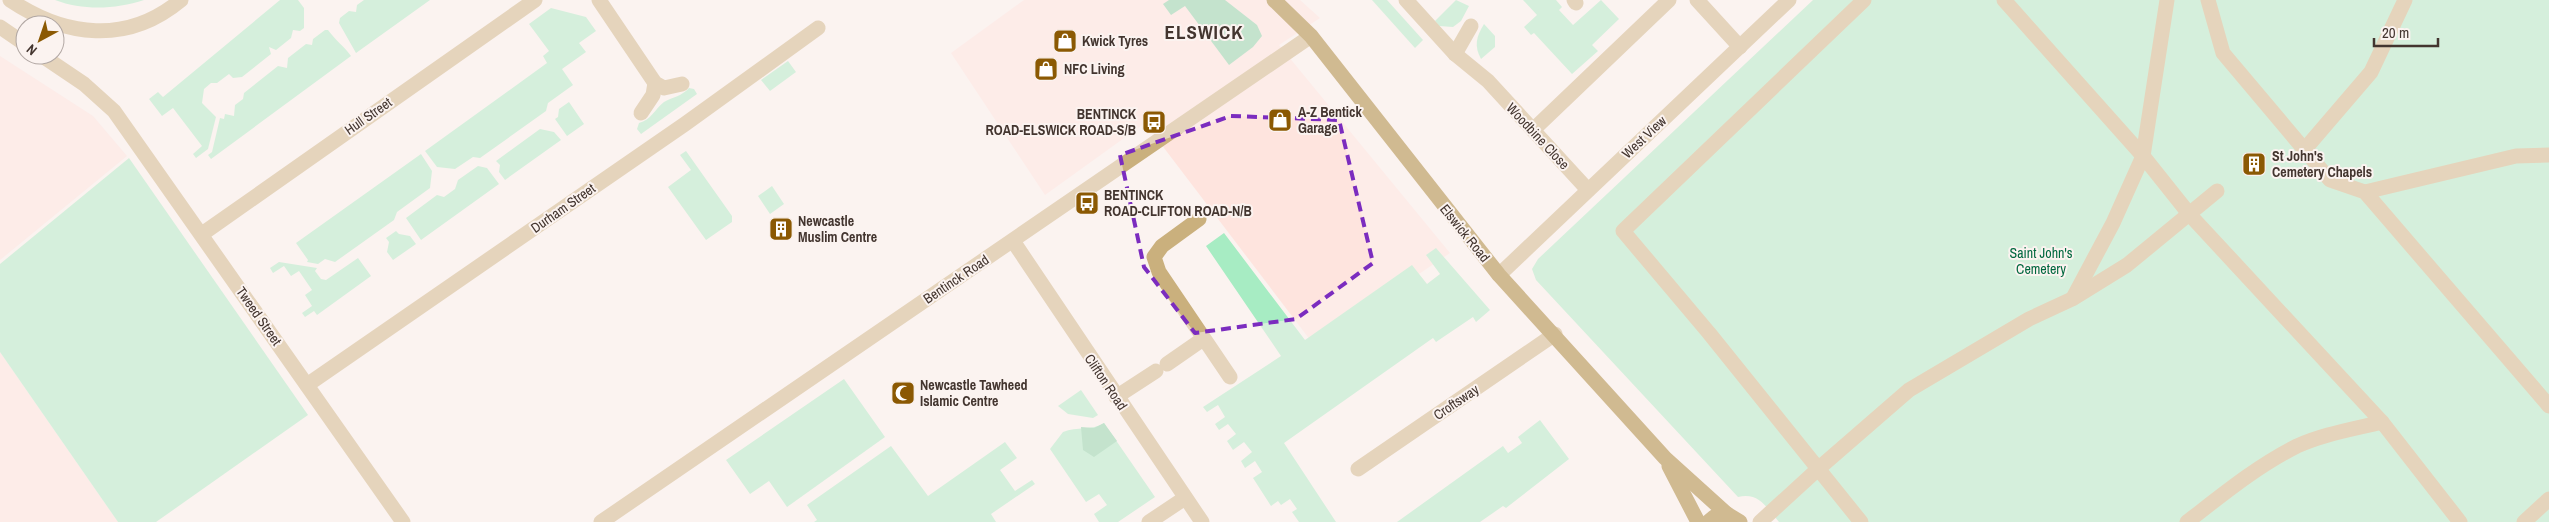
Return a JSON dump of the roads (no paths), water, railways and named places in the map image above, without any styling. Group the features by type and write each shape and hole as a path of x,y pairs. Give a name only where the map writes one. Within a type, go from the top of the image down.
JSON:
{"main road":[{"name":"Elswick Road","path":"1274,0 1311,36 1499,275 1555,334 1665,458 1727,514 1740,522"},
{"name":"Elswick Road","path":"1665,458 1698,522"},
{"path":"1708,522 1714,517 1727,514"}],"street":[{"path":"10,0 28,12 64,28 100,32 129,27 158,15 181,0"},
{"name":"Hull Street","path":"202,234 536,0"},
{"path":"599,0 655,83 664,88 682,84"},
{"name":"Woodbine Close","path":"1406,0 1455,54 1488,81 1588,190"},
{"path":"1533,130 1669,0"},
{"path":"1697,0 1740,47"},
{"name":"West View","path":"1499,275 1789,0"},
{"path":"1861,522 1709,333 1623,231 1864,0"},
{"path":"2004,0 2143,156 2190,215 2382,422 2460,522"},
{"path":"2072,299 2113,223 2143,156 2167,0"},
{"path":"2208,0 2223,53 2330,180 2365,192 2549,406"},
{"path":"2305,149 2372,72 2405,0"},
{"path":"1455,54 1471,26"},
{"path":"0,27 15,37"},
{"name":"Durham Street","path":"307,385 685,124 818,28"},
{"name":"Bentinck Road","path":"601,522 1311,36"},
{"name":"Tweed Street","path":"56,65 84,84 114,111 403,522"},
{"path":"641,113 654,95 655,83"},
{"path":"2365,192 2516,156 2549,155"},
{"path":"1760,522 1818,468 1909,390 2029,319 2072,299 2128,265 2217,192"},
{"path":"1199,219 1162,246 1154,257 1159,272 1230,377"},
{"name":"Clifton Road","path":"1013,241 1116,397 1202,522"},
{"name":"Croftsway","path":"1358,470 1555,334"},
{"path":"1116,397 1204,340"},
{"path":"2187,522 2247,476 2298,446 2343,431 2382,422"},
{"path":"1149,522 1185,498"},
{"path":"2524,522 2549,499"}],"place":[{"name":"Kwick Tyres","path":"1065,41"},
{"name":"NFC Living","path":"1046,69"},
{"name":"A-Z Bentick Garage","path":"1280,120"},
{"name":"BENTINCK ROAD-ELSWICK ROAD-S/B","path":"1154,122"},
{"name":"St John's Cemetery Chapels","path":"2254,164"},
{"name":"BENTINCK ROAD-CLIFTON ROAD-N/B","path":"1087,203"},
{"name":"Newcastle Muslim Centre","path":"781,229"},
{"name":"Newcastle Tawheed Islamic Centre","path":"903,393"}],"district":[{"name":"ELSWICK","path":"1204,32"}],"park label":[{"name":"Saint John's Cemetery","path":"2041,262"}]}
